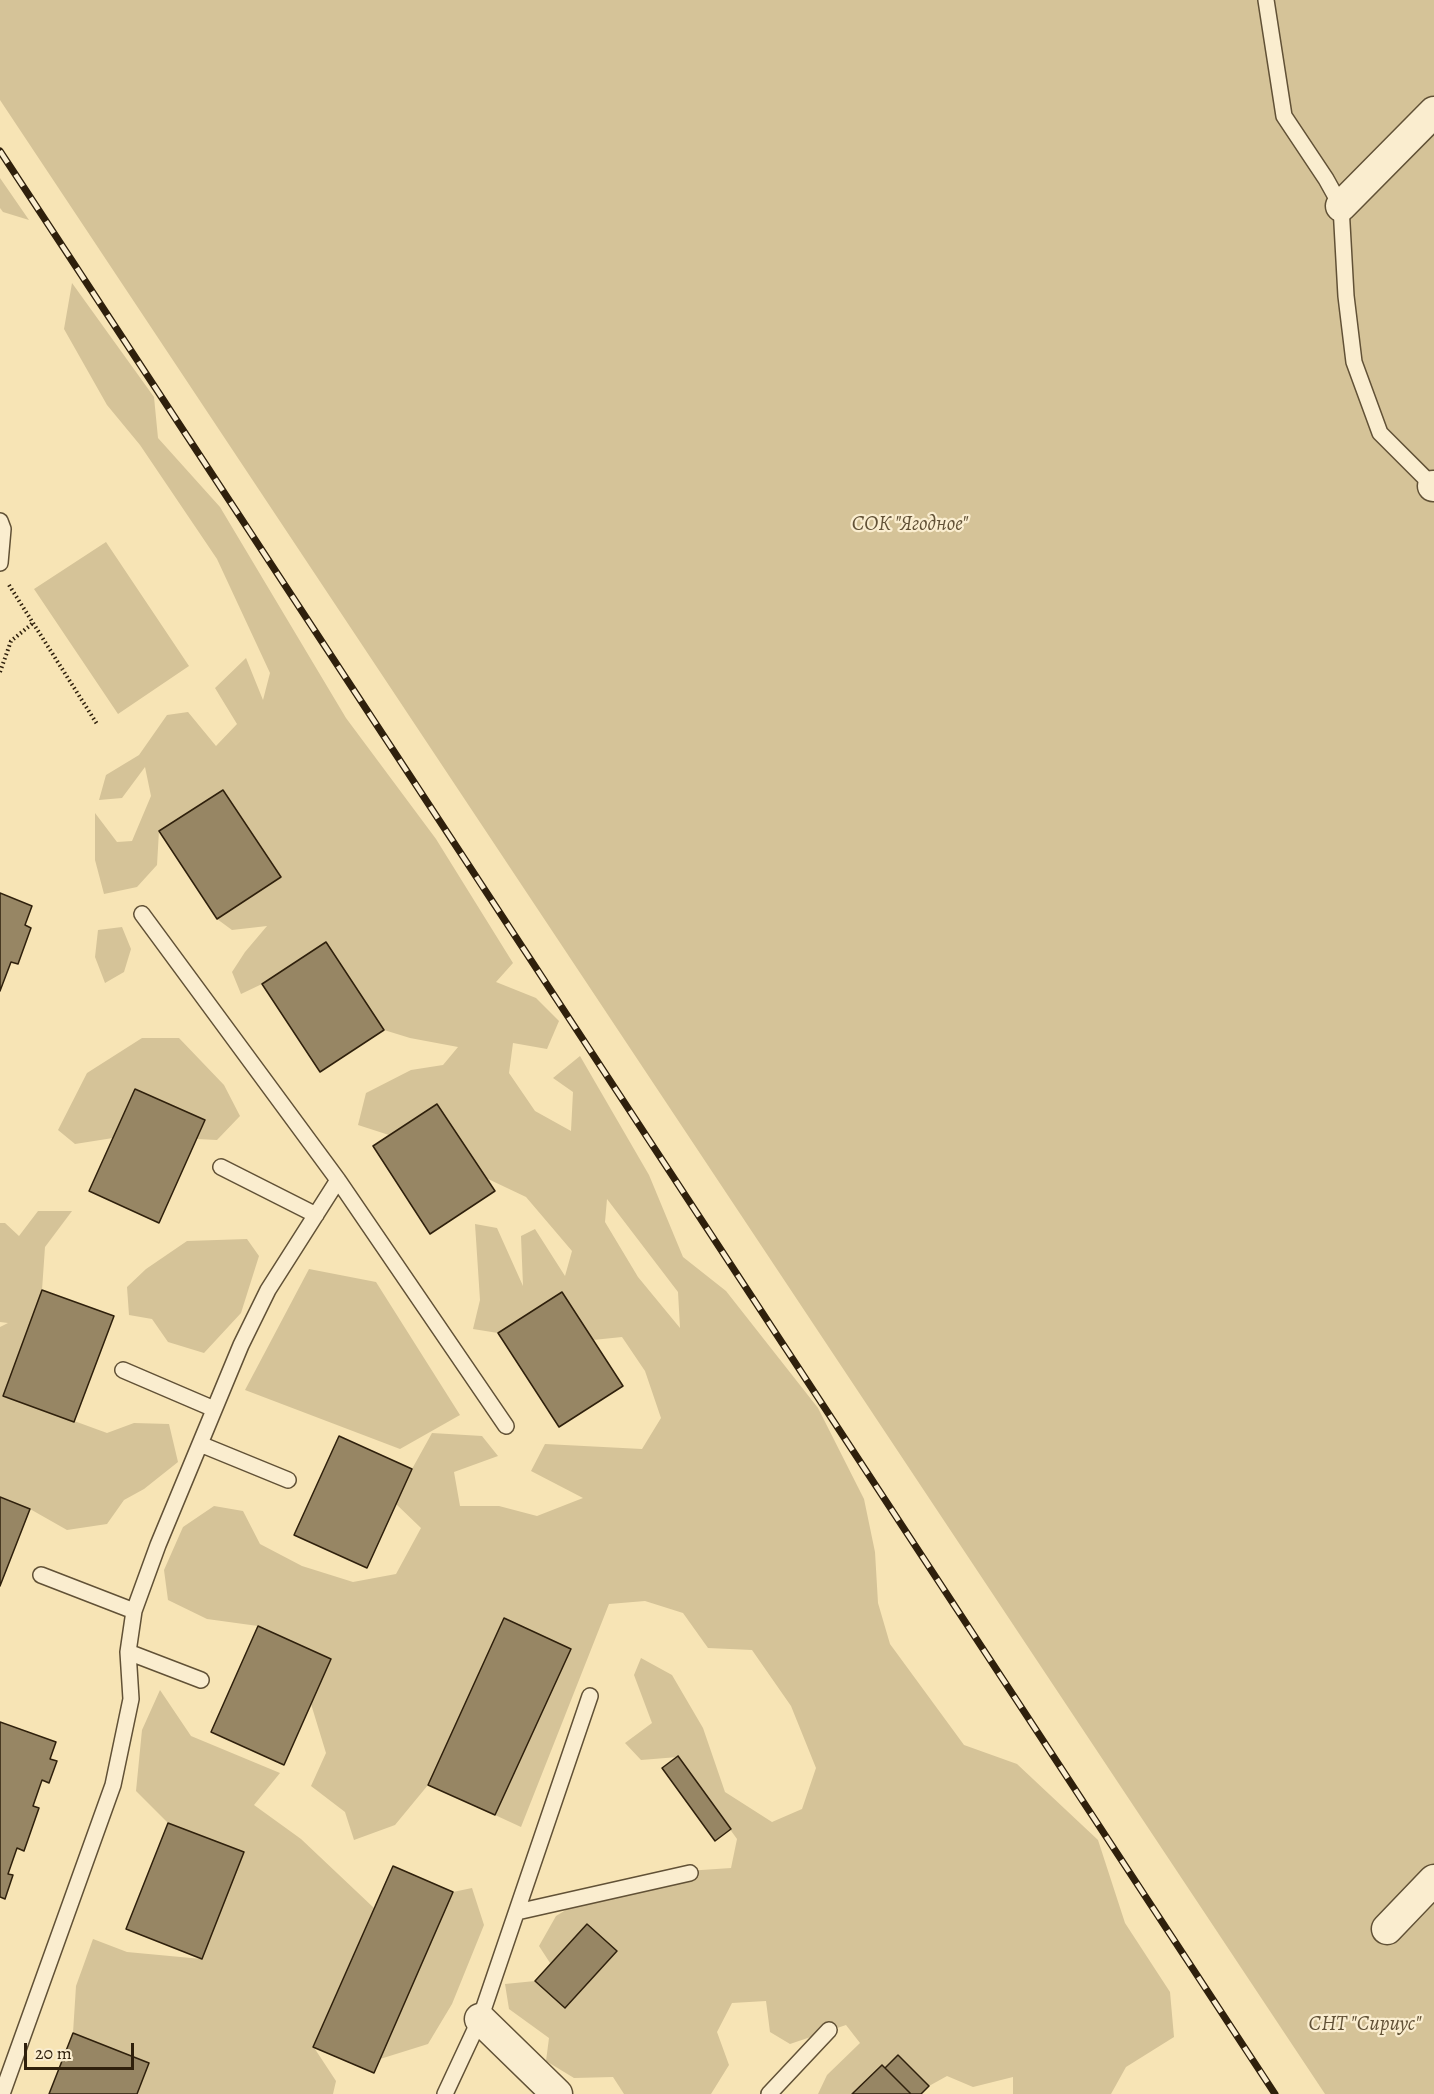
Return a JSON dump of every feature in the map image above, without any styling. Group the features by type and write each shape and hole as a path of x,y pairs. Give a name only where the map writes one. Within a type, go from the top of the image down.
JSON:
{"street":[{"path":"1341,206 1434,112"},
{"path":"1387,1929 1434,1880"},
{"path":"480,2019 557,2094"}],"lane":[{"path":"1266,0 1284,116 1341,206 1346,296 1354,362 1380,433 1434,486"},
{"path":"0,522 3,529 0,563"},
{"path":"142,914 338,1180 506,1426"},
{"path":"221,1167 316,1215"},
{"path":"2,2094 113,1785 131,1700 128,1652 134,1611 158,1545 241,1345 268,1290 338,1180"},
{"path":"123,1370 214,1409"},
{"path":"200,1444 288,1480"},
{"path":"41,1575 134,1611"},
{"path":"128,1652 201,1680"},
{"path":"445,2094 480,2019 590,1696"},
{"path":"517,1912 690,1873"},
{"path":"769,2094 829,2030"}],"path":[{"path":"6,580 97,724"},
{"path":"0,672 11,641 33,623"}],"green space":[{"name":"СОК \"Ягодное\"","path":"0,0 1434,0 1434,2094 1325,2094 0,100"},
{"path":"0,178 29,220 3,212 0,208"},
{"path":"72,283 154,397 158,438 220,507 346,718 436,839 513,963 496,982 536,998 559,1021 547,1049 513,1043 509,1073 535,1111 571,1131 573,1092 553,1078 580,1056 649,1175 683,1257 726,1291 818,1408 864,1499 875,1552 878,1603 890,1644 964,1745 1017,1764 1098,1840 1125,1923 1170,1992 1174,2037 1126,2067 1111,2094 1013,2094 1013,2077 973,2087 947,2076 929,2086 898,2055 885,2068 882,2065 852,2094 818,2094 827,2075 860,2043 846,2025 790,2044 770,2032 766,2001 732,2003 717,2032 729,2065 711,2094 624,2094 613,2077 574,2078 546,2061 549,2038 509,2009 505,1984 535,1981 566,2008 617,1951 587,1924 552,1966 539,1946 556,1916 610,1883 672,1872 731,1868 737,1839 678,1757 641,1760 625,1743 652,1723 634,1675 641,1658 672,1675 703,1728 725,1792 772,1822 802,1809 816,1768 791,1706 752,1650 708,1648 683,1613 645,1601 609,1604 521,1827 495,1815 570,1649 504,1619 428,1785 395,1825 354,1840 345,1812 311,1786 326,1753 311,1704 331,1659 258,1626 207,1619 168,1600 164,1570 183,1527 214,1506 243,1511 260,1544 302,1566 353,1582 396,1574 421,1528 396,1504 432,1433 482,1436 498,1456 454,1472 460,1506 499,1506 537,1516 583,1498 531,1471 545,1444 642,1449 661,1418 645,1371 622,1337 593,1340 562,1292 498,1333 473,1329 480,1300 475,1224 497,1228 523,1286 521,1236 535,1229 565,1276 572,1251 526,1197 486,1178 437,1104 389,1135 358,1125 366,1093 411,1070 443,1065 458,1047 410,1038 384,1030 326,943 262,984 241,994 232,972 267,926 232,930 217,919 280,877 223,790 159,831 157,865 137,887 104,894 95,860 95,813 117,842 132,841 151,796 145,767 122,798 99,800 106,775 139,755 167,715 188,712 216,746 237,724 215,688 246,658 263,700 270,673 217,559 140,445 107,405 64,329","holes":["607,1199 678,1292 680,1328 638,1277 605,1222"]},
{"path":"106,542 189,666 118,714 34,589"},
{"path":"122,927 131,949 124,972 105,983 95,957 98,930"},
{"path":"142,1038 179,1038 224,1085 240,1116 217,1140 197,1139 205,1120 135,1089 113,1138 75,1144 58,1130 87,1073"},
{"path":"38,1211 72,1211 45,1247 42,1290 3,1395 107,1433 134,1423 169,1424 178,1462 144,1489 124,1500 107,1524 67,1530 30,1509 0,1497 0,1327 8,1323 0,1322 0,1223 5,1223 19,1236"},
{"path":"247,1239 259,1256 241,1313 204,1353 168,1342 152,1319 129,1315 127,1287 146,1269 187,1241"},
{"path":"309,1269 376,1282 460,1415 400,1449 245,1390"},
{"path":"160,1690 191,1736 280,1773 254,1805 301,1839 374,1908 313,2046 336,2081 333,2094 137,2094 149,2063 73,2033 76,1986 93,1939 127,1952 202,1959 244,1852 168,1823 136,1791 142,1730"},
{"path":"472,1888 484,1925 452,2004 428,2044 380,2059 453,1892"}],"building":[{"path":"223,790 281,877 217,919 159,831"},
{"path":"0,893 32,906 25,925 31,928 18,964 11,962 0,991"},
{"path":"326,942 384,1030 320,1072 262,984"},
{"path":"135,1089 205,1120 159,1223 89,1191"},
{"path":"437,1104 495,1191 430,1234 373,1146"},
{"path":"42,1290 114,1316 74,1422 3,1396"},
{"path":"562,1292 623,1386 559,1427 498,1333"},
{"path":"339,1436 412,1469 367,1568 294,1535"},
{"path":"0,1497 30,1509 0,1586"},
{"path":"504,1618 571,1649 495,1815 428,1785"},
{"path":"258,1626 331,1659 284,1765 211,1732"},
{"path":"0,1722 56,1742 50,1759 57,1761 49,1783 42,1780 33,1806 39,1808 24,1851 17,1848 8,1874 13,1875 5,1899 0,1897"},
{"path":"678,1756 731,1829 715,1841 662,1768"},
{"path":"168,1823 244,1852 202,1959 126,1929"},
{"path":"393,1866 453,1892 374,2073 313,2047"},
{"path":"587,1924 617,1951 565,2008 535,1981"},
{"path":"73,2033 149,2063 137,2094 49,2094"},
{"path":"898,2055 929,2086 921,2094 911,2094 885,2068"},
{"path":"882,2065 911,2094 852,2094"}],"railway":[{"path":"0,151 1275,2094"}],"park label":[{"name":"СНТ \"Сириус\"","path":"1365,2025"}]}
